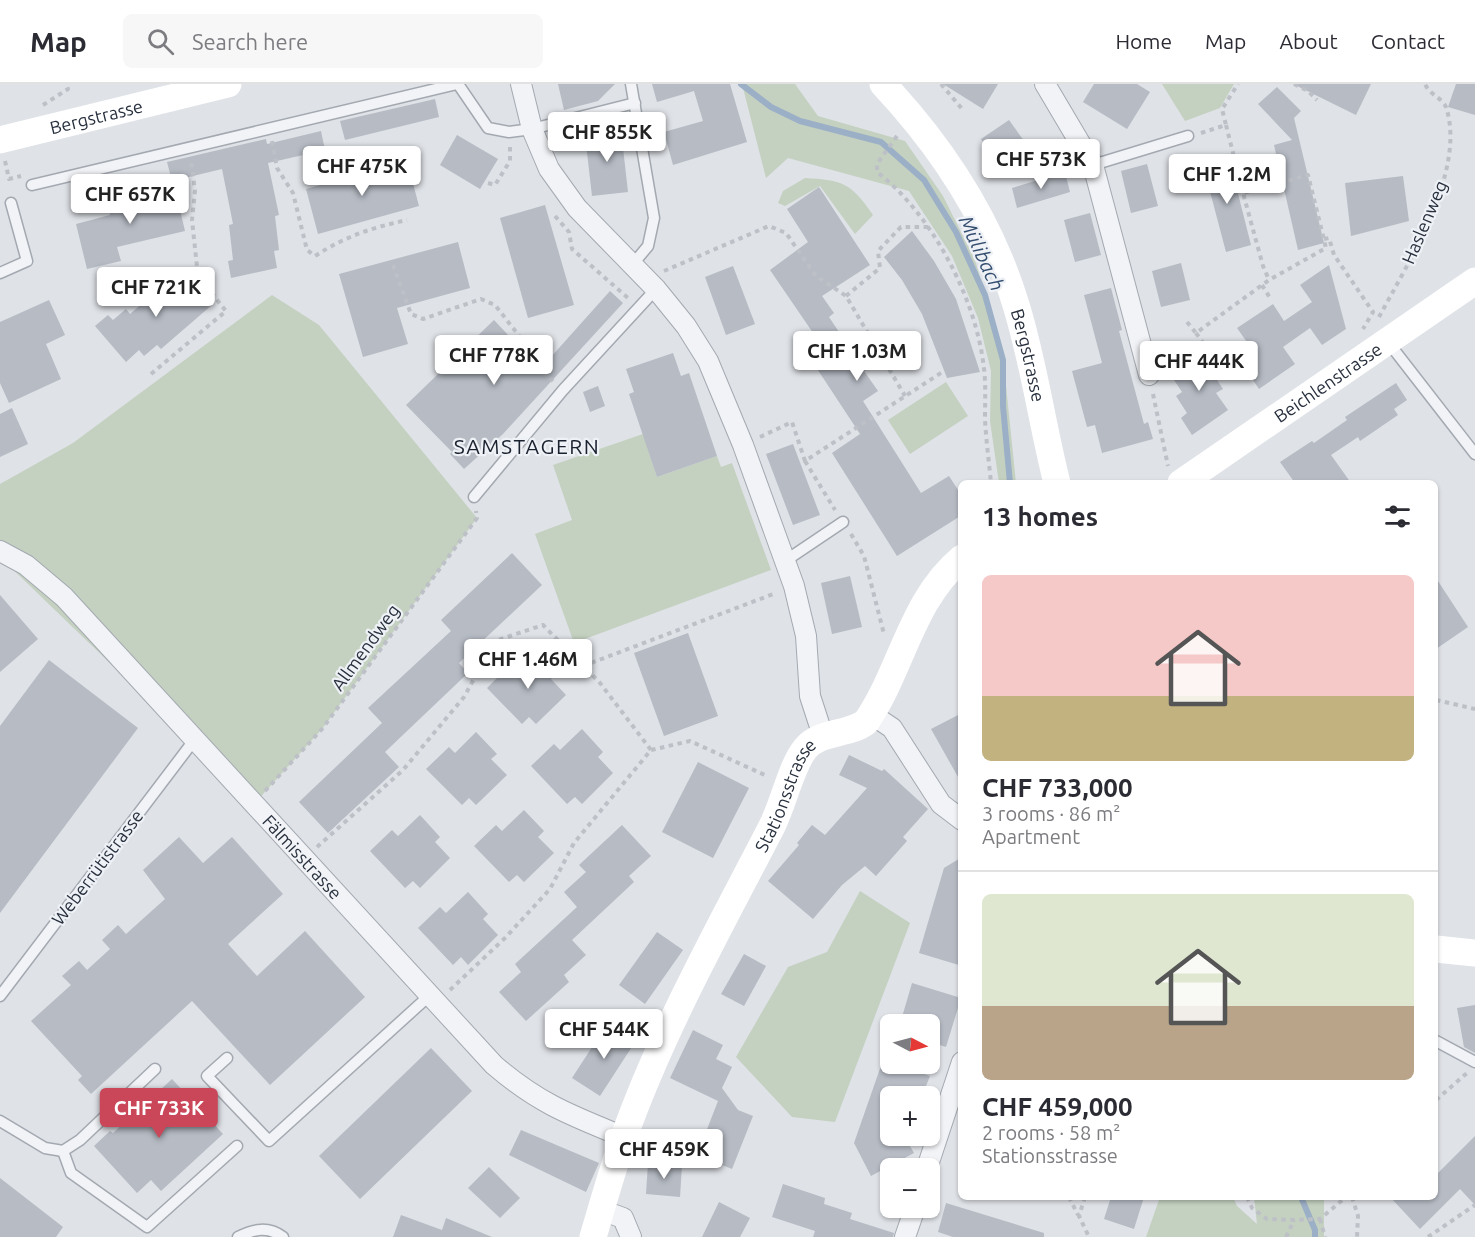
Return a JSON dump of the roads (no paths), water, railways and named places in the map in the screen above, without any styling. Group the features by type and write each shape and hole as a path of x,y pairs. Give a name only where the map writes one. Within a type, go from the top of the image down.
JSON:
{"street":[{"name":"Bergstrasse","path":"3,153 189,89 228,84"},
{"name":"Stationsstrasse","path":"521,84 531,129 549,170 577,208 645,277 686,326 708,361 743,446 794,586 806,636 810,696 823,736 805,748 796,762 790,786 773,825 709,946 645,1085 624,1137 593,1237"},
{"name":"Bergstrasse","path":"883,84 922,128 947,164 993,243 1016,304 1056,480"},
{"path":"1045,84 1093,165 1149,375"},
{"name":"Beichlenstrasse","path":"1175,478 1382,332 1475,281"},
{"name":"Fälmisstrasse","path":"0,550 26,565 64,597 494,1065 524,1091 555,1109 624,1137"},
{"path":"823,736 858,728 871,714 922,608 946,571 958,561"},
{"path":"871,714 892,728 941,804 958,817"},
{"path":"1438,949 1475,953"},
{"path":"930,1158 958,1074"},
{"path":"601,1210 623,1218 631,1237"},
{"path":"905,1237 912,1218"}],"lane":[{"path":"32,185 458,84 488,128 509,132 531,129 634,103"},
{"path":"474,497 563,390 637,307 645,277 654,218 632,84"},
{"path":"1093,165 1188,136"},
{"path":"0,273 27,261 11,203"},
{"path":"1382,332 1475,454"},
{"path":"785,561 843,522"},
{"name":"Weberrütistrasse","path":"0,996 195,739"},
{"path":"227,1058 207,1076 269,1141 433,999"},
{"path":"1438,1042 1475,1062"},
{"path":"0,1121 45,1148 63,1151 80,1140 155,1069"},
{"path":"63,1151 71,1173 147,1227 237,1146"},
{"path":"238,1237 258,1228 275,1231 283,1237"}],"waterway":[{"name":"Mülibach","path":"741,84 771,107 800,121 881,142 924,180 956,232 985,295 1003,360 1003,406 1010,480"},
{"name":"Mülibach","path":"1302,1200 1315,1230 1315,1237"}],"district":[{"name":"SAMSTAGERN","path":"527,446"}]}
